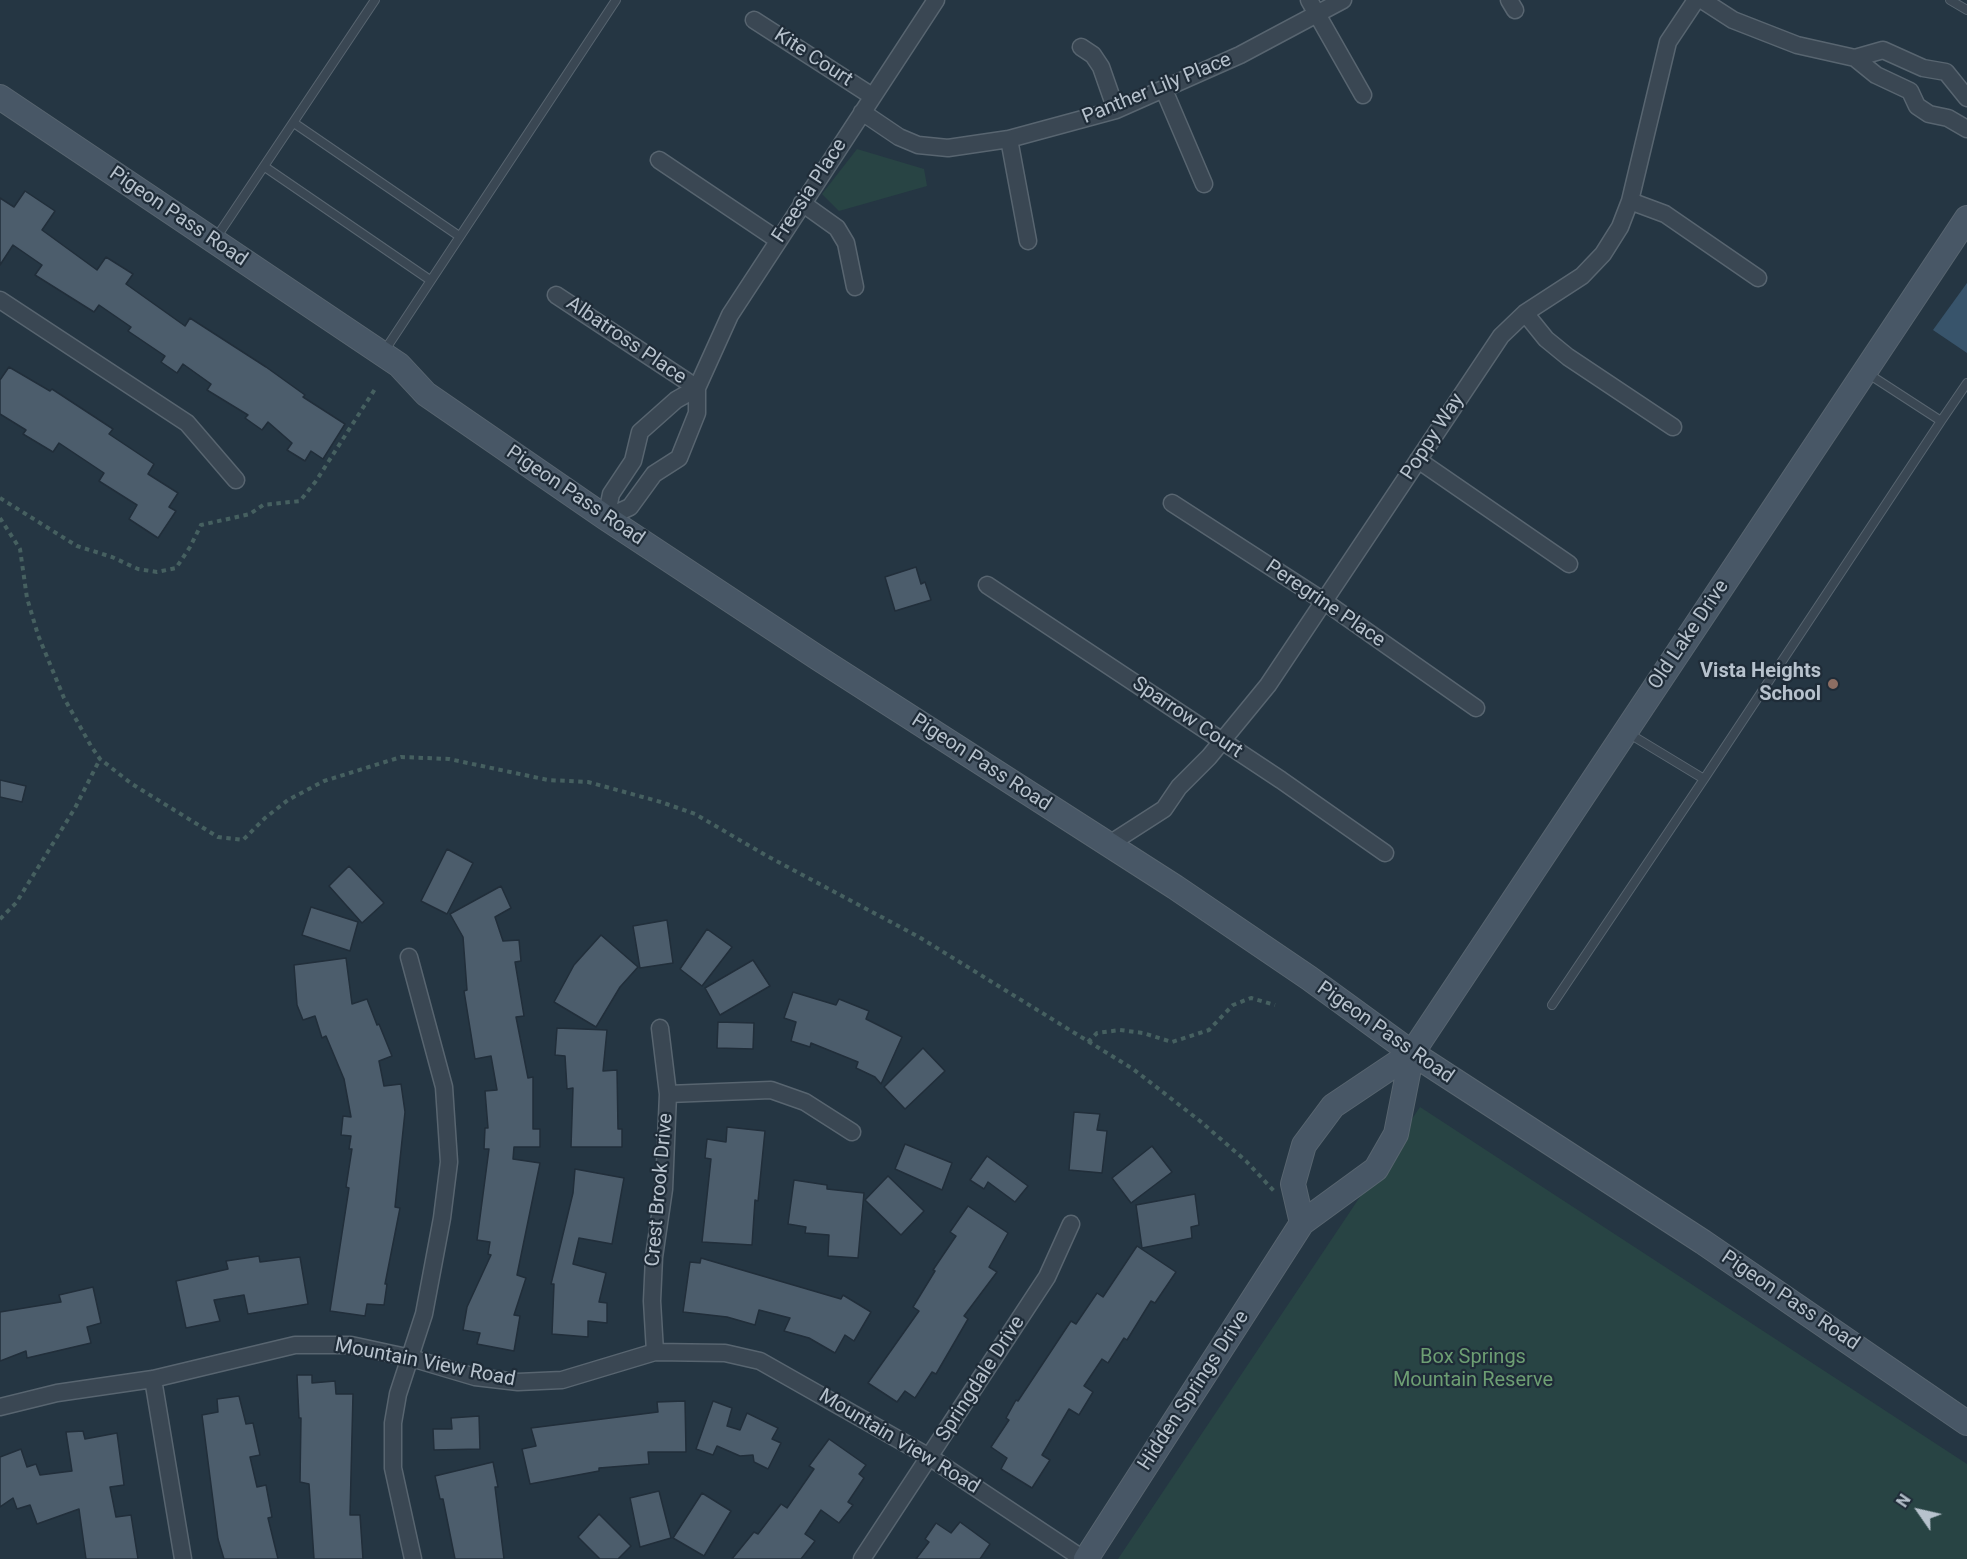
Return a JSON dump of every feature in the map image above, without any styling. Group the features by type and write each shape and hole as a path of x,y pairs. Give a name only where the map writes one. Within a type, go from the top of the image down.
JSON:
{"main road":[{"name":"Pigeon Pass Road","path":"0,97 399,365 426,394 606,518 1309,978 1412,1053 1703,1242 1967,1423"},
{"name":"Old Lake Drive","path":"1412,1053 1967,218"},
{"name":"Hidden Springs Drive","path":"1084,1559 1302,1223 1377,1169 1396,1134 1412,1053"},
{"path":"1302,1223 1293,1184 1304,1145 1333,1106 1412,1053"}],"street":[{"name":"Freesia Place","path":"697,388 730,315 936,0"},
{"path":"1309,0 1363,95"},
{"name":"Panther Lily Place","path":"862,112 899,137 918,145 948,148 1009,140 1116,110 1164,90 1319,15 1343,0"},
{"name":"Poppy Way","path":"1108,845 1164,809 1179,787 1268,685 1501,336 1525,313 1582,276 1603,254 1620,227 1630,201 1668,42 1696,0"},
{"path":"1702,0 1733,20 1761,33 1797,45 1855,58 1876,75 1910,91 1917,106 1929,114 1948,118 1967,129"},
{"name":"Kite Court","path":"754,20 872,96"},
{"path":"1081,47 1093,55 1101,67 1116,110"},
{"path":"1855,58 1883,50 1923,68 1946,72 1967,98"},
{"path":"1164,90 1204,184"},
{"path":"1009,140 1028,241"},
{"path":"659,160 778,240"},
{"path":"1630,201 1665,214 1758,278"},
{"path":"802,203 837,228 846,243 855,288"},
{"name":"Albatross Place","path":"556,295 697,388"},
{"path":"0,300 187,423 236,480"},
{"path":"1525,313 1546,339 1568,357 1673,427"},
{"path":"697,388 697,413 679,458 654,474 630,507 606,518 611,494 633,460 640,432 676,400 697,388"},
{"path":"1418,460 1569,564"},
{"name":"Peregrine Place","path":"1172,503 1325,602 1476,708"},
{"name":"Sparrow Court","path":"987,585 1385,853"},
{"path":"409,957 444,1087 449,1162 433,1272 424,1314 398,1394 393,1423 392,1446 398,1497 413,1559"},
{"name":"Crest Brook Drive","path":"655,1352 651,1301 654,1257 664,1190 668,1094 660,1028"},
{"path":"668,1094 771,1090 805,1102 852,1132"},
{"name":"Springdale Drive","path":"862,1559 931,1458 1047,1277 1071,1224"},
{"name":"Mountain View Road","path":"0,1407 57,1393 153,1379 295,1345 351,1345 497,1381 541,1382 589,1373 655,1352 725,1353 760,1361 931,1458 1084,1559"},
{"path":"153,1379 183,1559"}],"lane":[{"path":"214,241 375,0"},
{"path":"382,354 616,0"},
{"path":"1950,0 1967,10"},
{"path":"294,123 459,236"},
{"path":"265,167 430,280"},
{"path":"1865,372 1941,421"},
{"path":"1552,1005 1967,383"},
{"path":"1625,731 1704,778"}],"path":[{"path":"0,498 77,546 112,557 138,569 157,572 176,567 190,547 201,525 250,514 263,505 300,501 316,481 375,389"},
{"path":"0,518 20,549 27,598 38,634 64,698 100,759 132,784 218,837 243,840 265,818 288,800 324,780 401,757 448,759 548,780 588,782 662,802 695,814 767,856 919,937 1133,1069 1200,1121 1246,1161 1276,1194"},
{"path":"0,920 16,903 52,846 100,759"},
{"path":"1088,1042 1096,1033 1120,1030 1143,1033 1173,1042 1209,1030 1233,1005 1251,998 1275,1005"}],"green space":[{"path":"857,149 924,169 927,186 839,211 822,194"},
{"name":"Box Springs Mountain Reserve","path":"1420,1107 1967,1464 1967,1559 1118,1559"}],"water":[{"path":"1967,283 1967,353 1933,330"}],"building":[{"path":"25,191 55,211 42,230 97,270 106,257 133,274 126,284 185,326 190,318 266,367 305,395 303,397 345,424 323,459 311,451 305,461 287,450 292,443 268,422 262,430 245,418 248,415 207,390 211,384 183,364 177,373 161,362 165,356 128,331 131,327 99,305 94,312 35,275 42,265 13,245 0,265 0,198 14,207"},
{"path":"9,367 50,391 52,389 113,429 109,434 154,464 148,474 178,493 169,507 176,511 158,538 129,519 137,505 99,481 104,473 59,443 53,452 23,434 26,430 0,414 0,380"},
{"path":"916,567 921,584 925,582 931,600 895,611 885,577"},
{"path":"0,780 26,786 22,802 0,797"},
{"path":"447,849 473,863 447,914 421,901"},
{"path":"349,866 384,903 362,923 329,886"},
{"path":"501,886 511,908 495,917 503,941 519,940 521,961 515,962 524,1016 516,1017 528,1078 533,1077 533,1129 540,1129 540,1147 514,1147 513,1159 540,1163 517,1275 526,1278 514,1315 520,1316 514,1351 477,1344 480,1333 463,1330 467,1307 491,1255 488,1254 490,1242 477,1240 489,1149 484,1149 485,1128 488,1128 485,1091 497,1090 491,1056 475,1059 464,991 467,990 463,937 450,914"},
{"path":"311,907 358,922 350,951 302,935"},
{"path":"667,920 673,963 640,968 633,926"},
{"path":"707,929 732,947 702,986 680,969"},
{"path":"601,935 638,967 620,987 596,1027 554,1002 574,965"},
{"path":"346,958 352,1004 367,999 392,1056 379,1061 384,1086 401,1084 405,1112 395,1207 400,1208 385,1284 387,1284 384,1305 367,1304 365,1316 330,1311 349,1188 346,1187 352,1149 349,1149 351,1136 341,1135 343,1116 351,1117 344,1079 326,1036 322,1038 315,1016 303,1020 297,1005 294,965"},
{"path":"753,960 770,986 720,1015 705,988"},
{"path":"793,992 836,1005 839,999 869,1011 866,1019 902,1037 881,1084 875,1077 856,1068 858,1062 811,1043 810,1047 791,1041 796,1022 784,1018"},
{"path":"718,1022 754,1023 753,1049 717,1048"},
{"path":"557,1028 607,1030 603,1071 617,1070 618,1129 622,1129 622,1147 571,1147 573,1088 567,1089 565,1056 555,1055"},
{"path":"923,1048 945,1071 905,1109 884,1087"},
{"path":"1074,1112 1100,1114 1097,1130 1107,1131 1102,1173 1069,1170"},
{"path":"727,1127 765,1131 758,1201 755,1200 752,1245 702,1242 711,1159 705,1158 707,1139 726,1142"},
{"path":"905,1144 952,1163 942,1190 895,1169"},
{"path":"1152,1146 1172,1172 1131,1203 1112,1178"},
{"path":"987,1156 1028,1186 1015,1202 988,1182 984,1189 970,1180"},
{"path":"575,1169 624,1178 612,1244 579,1238 573,1264 606,1273 599,1302 607,1303 607,1323 588,1321 588,1337 552,1334 554,1284 551,1284 573,1193"},
{"path":"888,1176 924,1211 901,1235 865,1200"},
{"path":"794,1180 827,1185 827,1189 864,1193 858,1258 828,1256 829,1235 805,1233 806,1227 788,1224"},
{"path":"1195,1194 1199,1225 1191,1227 1192,1238 1142,1248 1136,1205"},
{"path":"968,1206 1008,1233 989,1267 997,1272 964,1316 968,1319 936,1374 932,1372 915,1398 905,1391 897,1402 868,1383 919,1311 913,1307 935,1271 933,1270 956,1236 950,1232"},
{"path":"1137,1246 1176,1272 1155,1303 1151,1301 1127,1340 1124,1338 1108,1363 1102,1359 1084,1386 1093,1392 1079,1415 1069,1409 1042,1455 1050,1460 1032,1488 1001,1469 1007,1458 991,1447 1009,1420 1006,1418 1016,1400 1018,1401 1071,1321 1076,1324 1097,1293 1103,1297"},
{"path":"259,1256 260,1262 300,1257 308,1304 248,1314 244,1295 214,1300 220,1321 186,1328 176,1281 228,1269 226,1261"},
{"path":"701,1258 841,1299 843,1295 871,1312 854,1341 845,1335 835,1353 809,1338 784,1331 790,1318 759,1310 755,1325 727,1317 683,1312 690,1262 700,1263"},
{"path":"93,1287 101,1323 87,1327 91,1343 27,1358 26,1351 0,1361 0,1312 61,1302 59,1295"},
{"path":"297,1375 312,1375 312,1383 335,1381 336,1394 353,1394 350,1515 360,1515 363,1559 314,1559 309,1484 300,1482 301,1418 299,1418"},
{"path":"239,1396 246,1424 253,1423 260,1455 250,1457 257,1487 266,1485 272,1517 268,1518 278,1559 224,1559 218,1539 202,1415 218,1412 217,1399"},
{"path":"685,1401 686,1452 648,1452 649,1464 599,1468 599,1471 530,1484 522,1449 536,1446 531,1428 658,1412 657,1402"},
{"path":"713,1401 732,1408 727,1426 740,1430 747,1413 778,1428 772,1439 781,1443 768,1469 754,1462 753,1455 740,1456 717,1446 713,1455 696,1449"},
{"path":"479,1416 480,1449 434,1450 433,1429 452,1429 451,1418"},
{"path":"83,1431 85,1439 117,1433 124,1485 110,1487 116,1517 131,1515 138,1559 86,1559 79,1509 37,1524 30,1505 17,1509 13,1498 0,1507 0,1457 21,1449 27,1467 36,1464 40,1475 72,1471 66,1432"},
{"path":"829,1439 866,1465 859,1474 864,1478 848,1502 853,1505 839,1523 821,1510 805,1534 815,1541 801,1559 732,1559 754,1532 758,1534 781,1504 787,1508 814,1469 809,1466"},
{"path":"493,1462 498,1487 495,1487 504,1559 455,1559 443,1499 440,1499 435,1476"},
{"path":"659,1491 671,1538 640,1547 630,1498"},
{"path":"702,1493 731,1511 704,1556 673,1538"},
{"path":"599,1514 631,1546 618,1559 600,1559 578,1537"},
{"path":"960,1522 990,1544 980,1559 916,1559 929,1542 925,1539 936,1523 951,1533"}],"place":[{"name":"Vista Heights School","path":"1833,684"}]}
